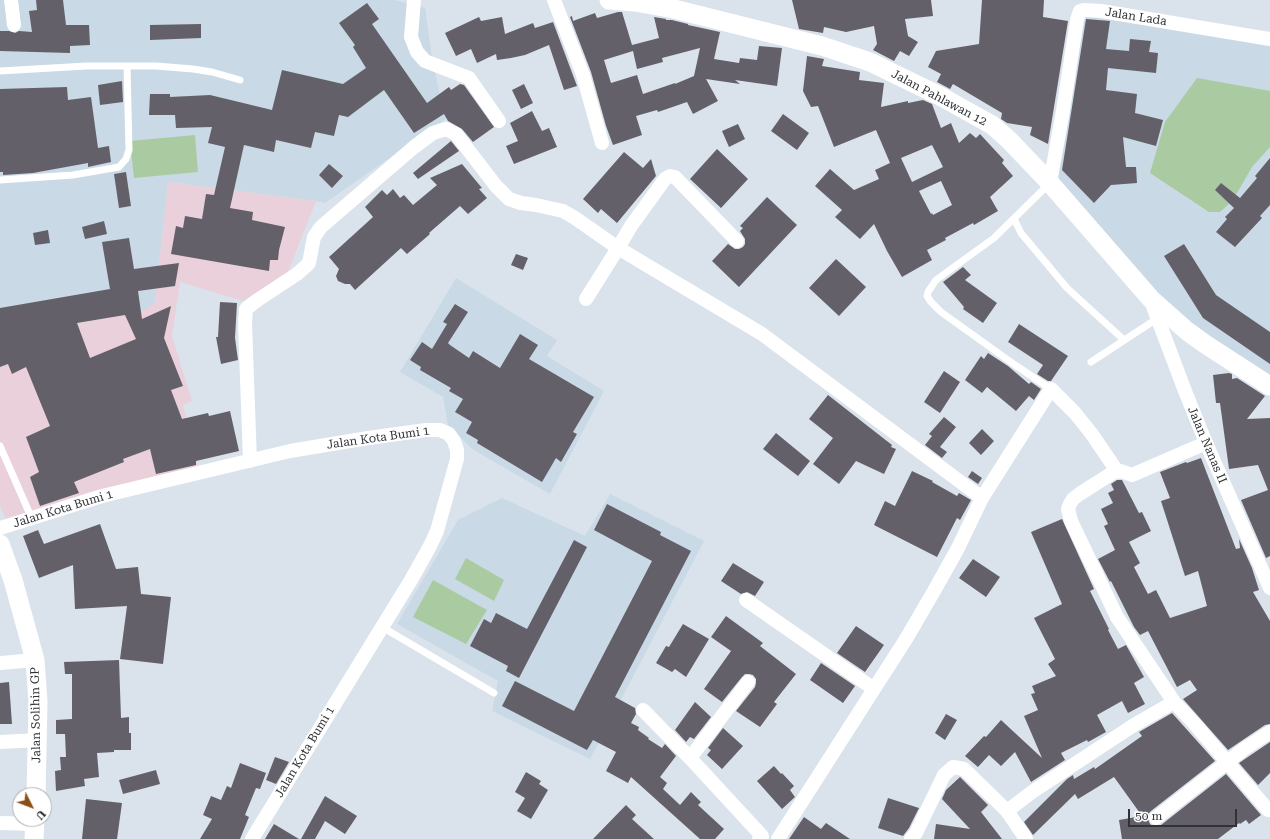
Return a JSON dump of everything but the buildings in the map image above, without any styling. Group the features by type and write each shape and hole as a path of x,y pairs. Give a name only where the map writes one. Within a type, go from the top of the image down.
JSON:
{"main road":[{"name":"Jalan Pahlawan 12","path":"609,0 675,4 822,46 870,62 940,96 992,125 1009,140 1050,183 1150,299 1187,331 1270,386"},
{"name":"Jalan Solihin GP","path":"0,544 13,580 35,660 38,702 36,787"}],"street":[{"path":"11,0 14,25"},
{"path":"414,0 411,37 417,52 425,61 469,78 499,121"},
{"path":"554,0 583,75 602,143"},
{"name":"Jalan Lada","path":"1050,183 1078,13 1081,10 1101,5 1270,39"},
{"path":"250,461 245,324 246,309 256,300 297,274 309,263 314,237 321,228 414,147 433,133 446,129 456,134 496,186 509,199 521,203 563,211 618,248 762,334 982,498"},
{"path":"586,299 631,226 665,179 670,176 675,177 737,241"},
{"name":"Jalan Nanas II","path":"1150,299 1206,443 1270,588"},
{"path":"778,839 874,689 934,591 958,548 982,498 1051,388 1071,408 1092,433 1117,471"},
{"name":"Jalan Kota Bumi 1","path":"0,528 102,496 290,451 426,430 440,430 449,434 454,441 457,450 457,459 437,531 382,627 252,839"},
{"path":"1206,443 1132,474 1117,471 1073,499 1068,509 1069,515 1117,617 1174,702 1269,810"},
{"path":"746,600 874,689"},
{"path":"0,663 35,660"},
{"path":"690,758 748,682"},
{"path":"1007,812 1032,792 1121,733 1174,702"},
{"path":"644,710 690,758 762,838"},
{"path":"1156,818 1244,749 1270,732"},
{"path":"0,742 38,740"},
{"path":"911,839 919,826 944,774 953,768 964,769 1007,812 1026,839"},
{"path":"0,823 12,824"}],"lane":[{"path":"0,71 86,66 156,66 212,72 240,80"},
{"path":"0,180 73,175 119,168 126,159 129,150 127,66"},
{"path":"1050,183 994,238 936,280 928,292 928,296 931,302 941,312 1015,365 1051,388"},
{"path":"1014,219 1021,233 1067,288 1124,340"},
{"path":"1091,362 1158,318"},
{"path":"0,446 32,519"},
{"path":"382,627 494,693"}],"shaded area":[{"path":"0,0 394,0 425,8 432,57 443,110 447,118 325,203 168,182 155,303 141,312 26,332 0,342"},
{"path":"1080,12 1270,43 1270,377 1172,314 1057,182"},
{"path":"168,182 316,201 286,277 243,301 180,282 172,336 192,401 183,405 198,468 7,522 0,506 0,342 26,332 141,312 155,303"},
{"path":"456,278 557,340 547,356 604,391 550,494 472,449 448,425 443,397 400,372"},
{"path":"610,494 704,541 590,759 492,711 498,681 397,624 458,520 502,498 585,536"}],"green space":[{"path":"1197,78 1270,91 1270,147 1252,167 1233,200 1220,212 1209,212 1150,173 1165,122"},
{"path":"195,135 198,172 134,178 130,141"},
{"path":"466,558 504,580 494,601 455,579"},
{"path":"433,580 487,610 466,644 413,617"}]}
